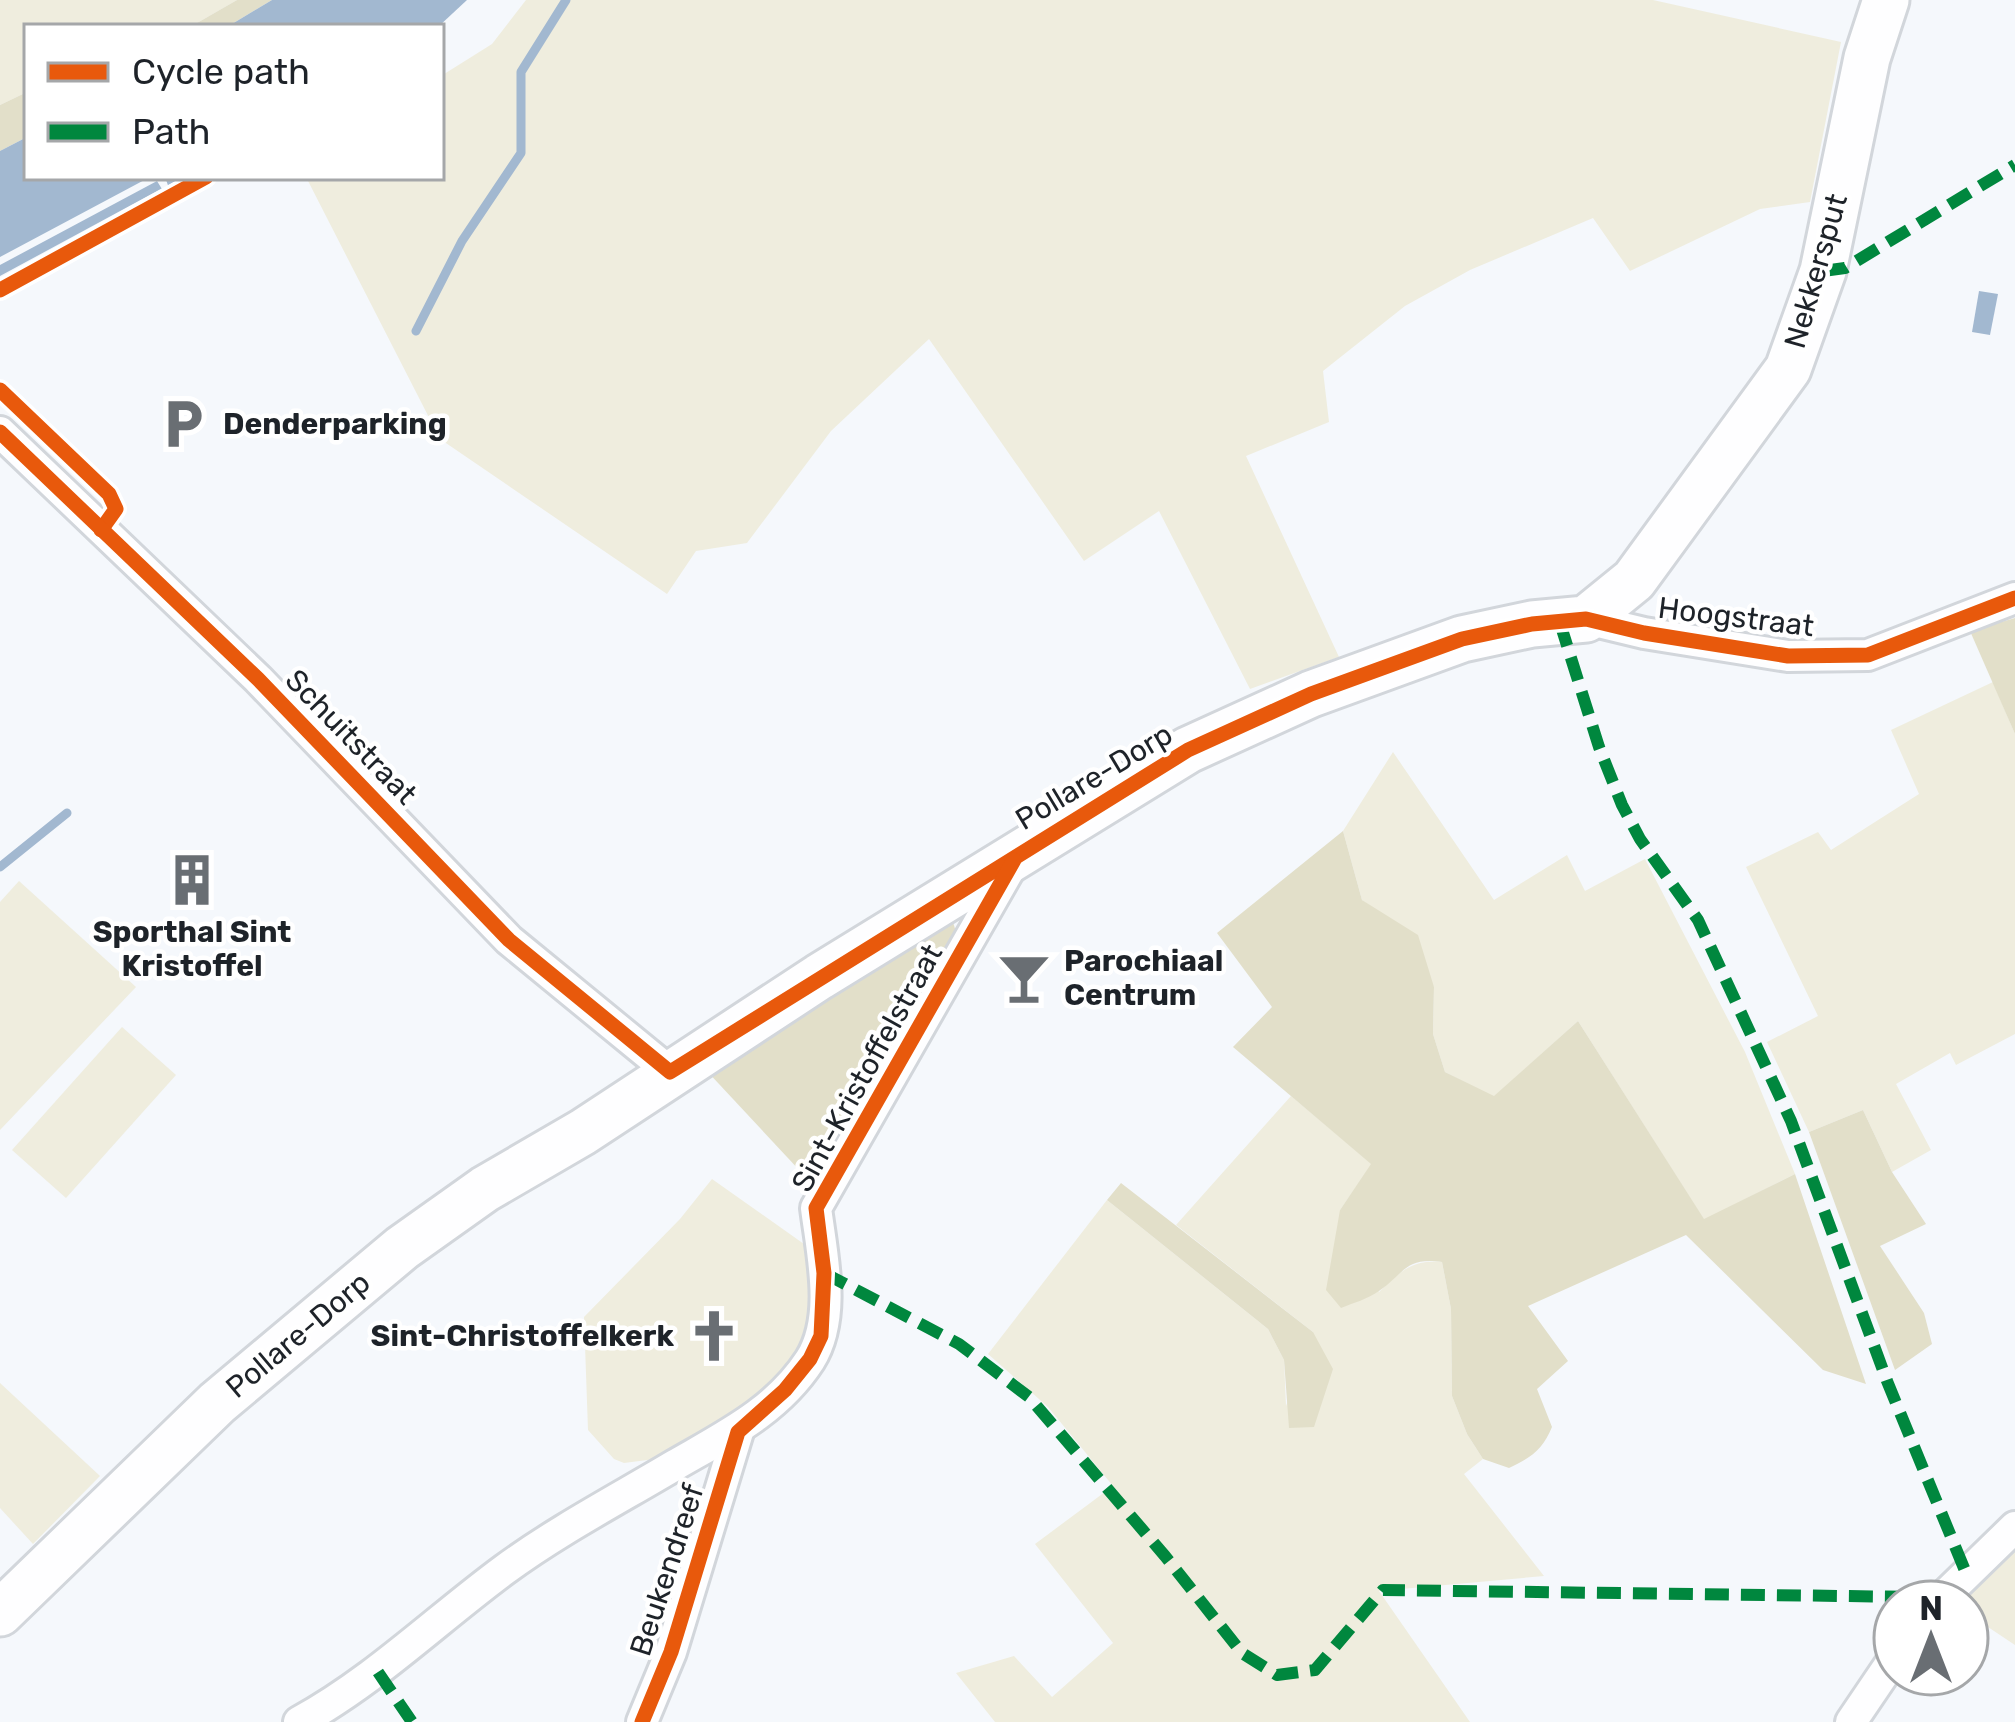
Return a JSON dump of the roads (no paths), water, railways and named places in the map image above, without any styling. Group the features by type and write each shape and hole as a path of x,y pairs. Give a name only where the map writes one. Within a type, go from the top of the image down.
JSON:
{"street":[{"name":"Nekkersput","path":"1586,619 1634,580 1788,369 1823,271 1867,58 1886,0"},
{"name":"Schuitstraat","path":"0,432 258,679 509,940 670,1072"},
{"name":"Hoogstraat","path":"1586,619 1788,656 1868,655 2015,598"},
{"name":"Pollare-Dorp","path":"0,1613 217,1403 402,1248 485,1189 583,1132 670,1072 1188,751 1311,694 1462,639 1532,624 1586,619"},
{"name":"Sint-Kristoffelstraat","path":"299,1722 378,1672 506,1569 738,1432 785,1390 810,1359 820,1336 824,1309 816,1208 1017,855"},
{"name":"Beukendreef","path":"642,1722 671,1652 738,1432"},
{"path":"1963,1578 2015,1527"},
{"path":"1851,1722 1871,1692"}],"water":[{"path":"272,0 467,0 441,24 232,24"},
{"path":"24,139 24,180 177,180 0,276 0,151"},
{"path":"1979,291 1998,294 1990,335 1972,332"}],"waterway":[{"path":"416,331 462,241 521,153 521,72 566,0"},
{"path":"0,867 67,813"}],"place":[{"name":"Denderparking","path":"183,424"},
{"name":"Sporthal Sint Kristoffel","path":"192,880"},
{"name":"Parochiaal Centrum","path":"1024,978"},
{"name":"Sint-Christoffelkerk","path":"714,1336"}]}
